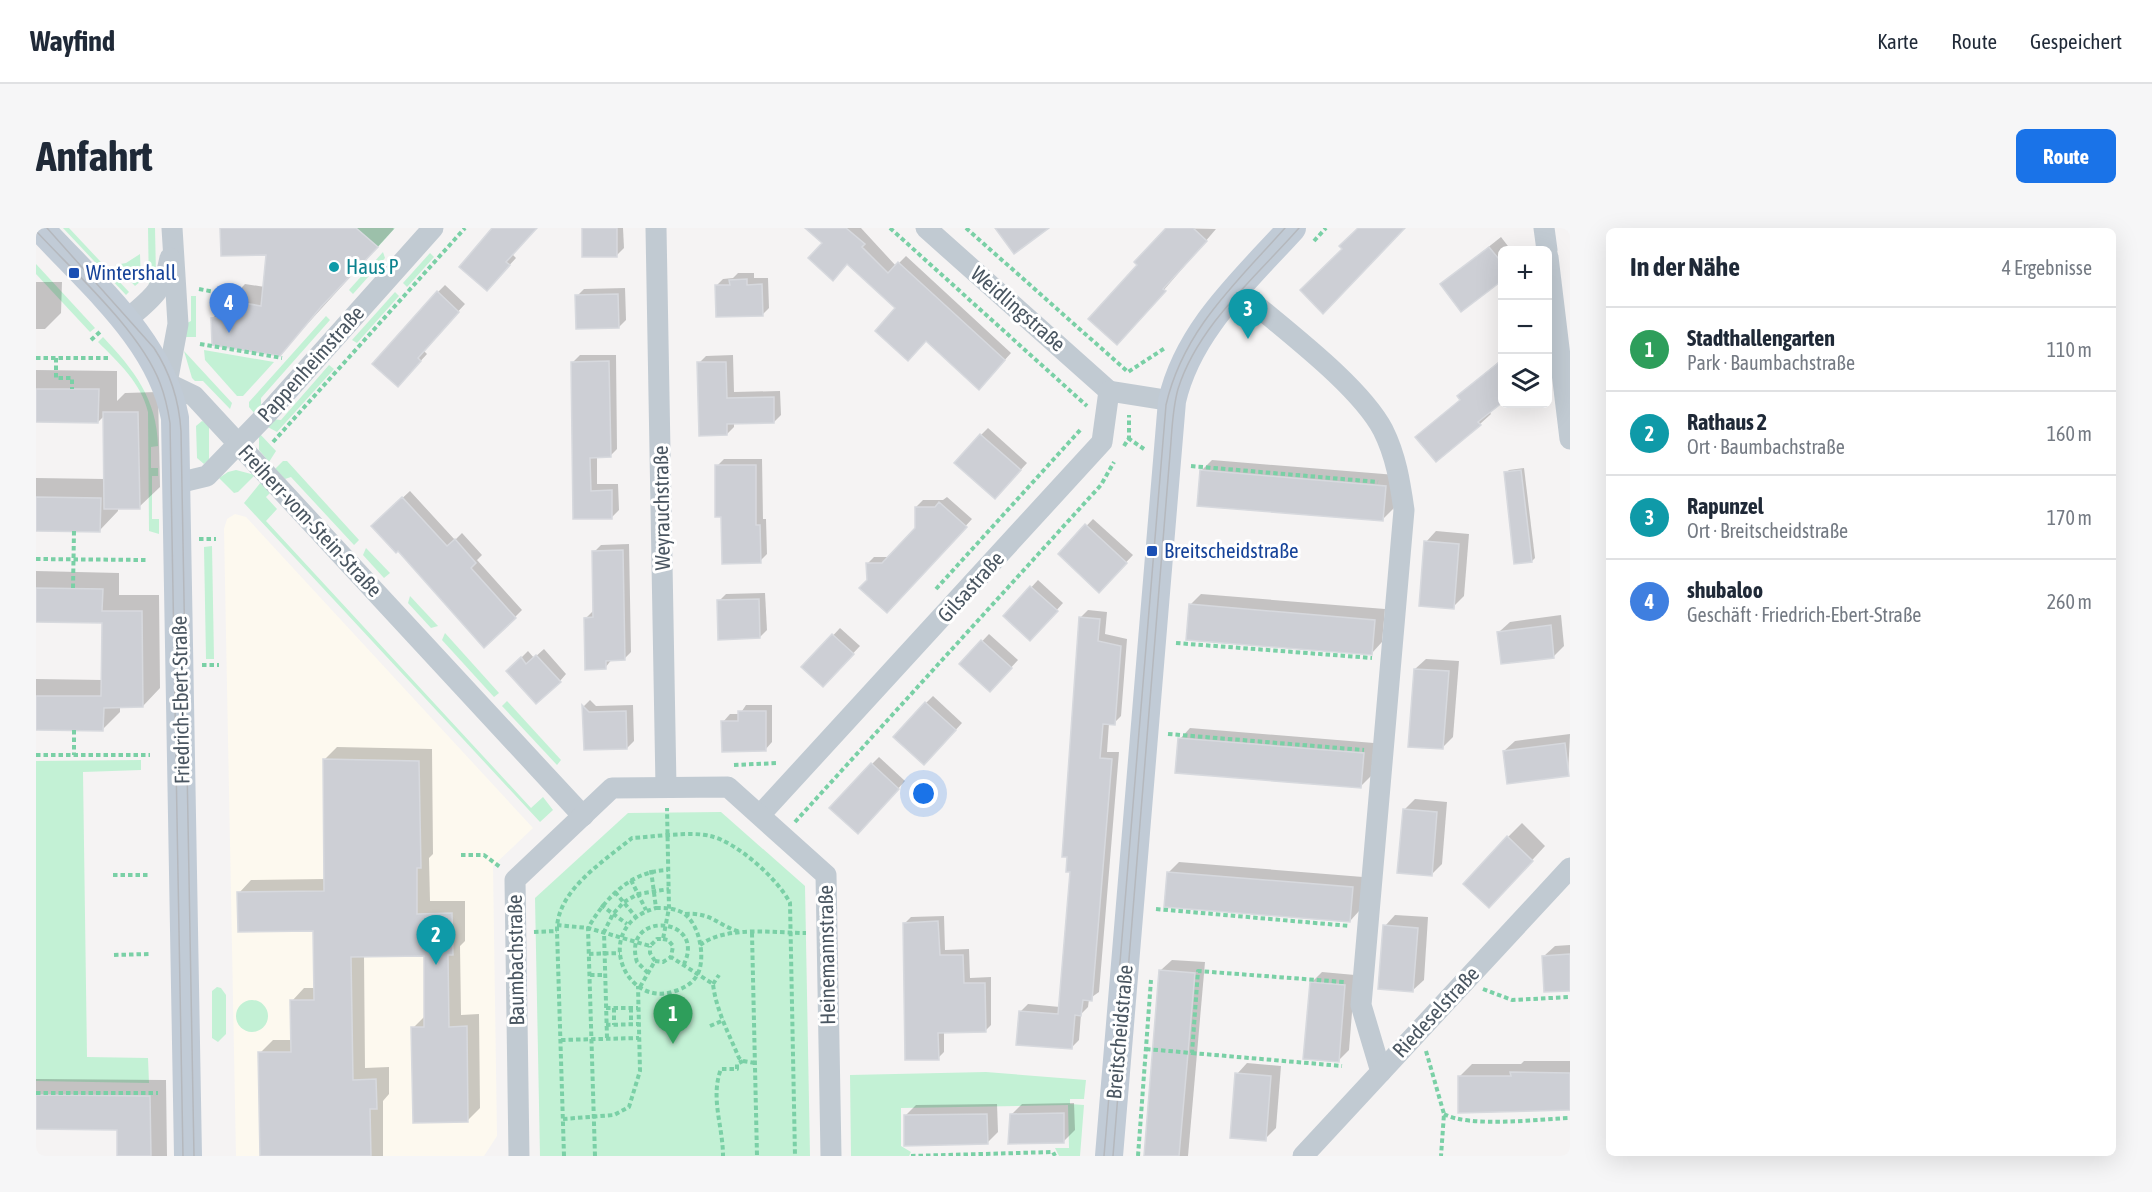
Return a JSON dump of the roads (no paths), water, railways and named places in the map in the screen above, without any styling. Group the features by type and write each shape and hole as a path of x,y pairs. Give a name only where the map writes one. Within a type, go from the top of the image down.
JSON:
{"main road":[{"path":"40,228 152,354 167,383"},
{"path":"1172,401 1185,360 1207,323 1292,228"},
{"name":"Friedrich-Ebert-Straße","path":"167,383 175,418 178,483 188,1156"},
{"name":"Breitscheidstraße","path":"1109,1156 1152,641 1176,471 1172,401"}],"street":[{"name":"Pappenheimstraße","path":"178,483 207,476 433,228"},
{"name":"Weyrauchstraße","path":"656,228 667,798"},
{"name":"Weidlingstraße","path":"926,228 1109,391"},
{"path":"1544,228 1546,246"},
{"name":"Friedrich-Ebert-Straße","path":"124,323 157,293 166,279 172,237"},
{"name":"Friedrich-Ebert-Straße","path":"167,383 178,324 172,237"},
{"path":"1238,289 1361,401 1382,429 1399,472 1404,510 1361,1005 1381,1072"},
{"path":"1552,290 1570,439"},
{"name":"Freiherr-vom-Stein-Straße","path":"167,383 194,396 583,816"},
{"path":"1109,391 1172,401"},
{"name":"Gilsastraße","path":"760,815 1102,442 1100,419 1109,391"},
{"name":"Heinemannstraße","path":"667,798 728,787 826,875 831,1156"},
{"name":"Baumbachstraße","path":"519,1156 515,880 612,788 667,798"},
{"name":"Riedeselstraße","path":"1303,1156 1570,868"}],"tram line":[{"path":"47,228 154,348 173,388 178,409 181,431 194,1156"},
{"path":"1104,1156 1166,405 1174,378 1198,331 1230,288 1285,228"},
{"path":"1113,1156 1172,422 1176,397 1187,366 1214,323 1299,228"},
{"path":"36,231 105,303 138,343 160,383 170,423 183,1156"}],"place":[{"name":"Haus P","path":"334,267"},
{"name":"Wintershall","path":"74,273"},
{"name":"shubaloo","path":"229,333"},
{"name":"Rapunzel","path":"1248,339"},
{"name":"Breitscheidstraße","path":"1152,551"},
{"name":"Rathaus 2","path":"436,965"},
{"name":"Stadthallengarten","path":"673,1044"}]}
